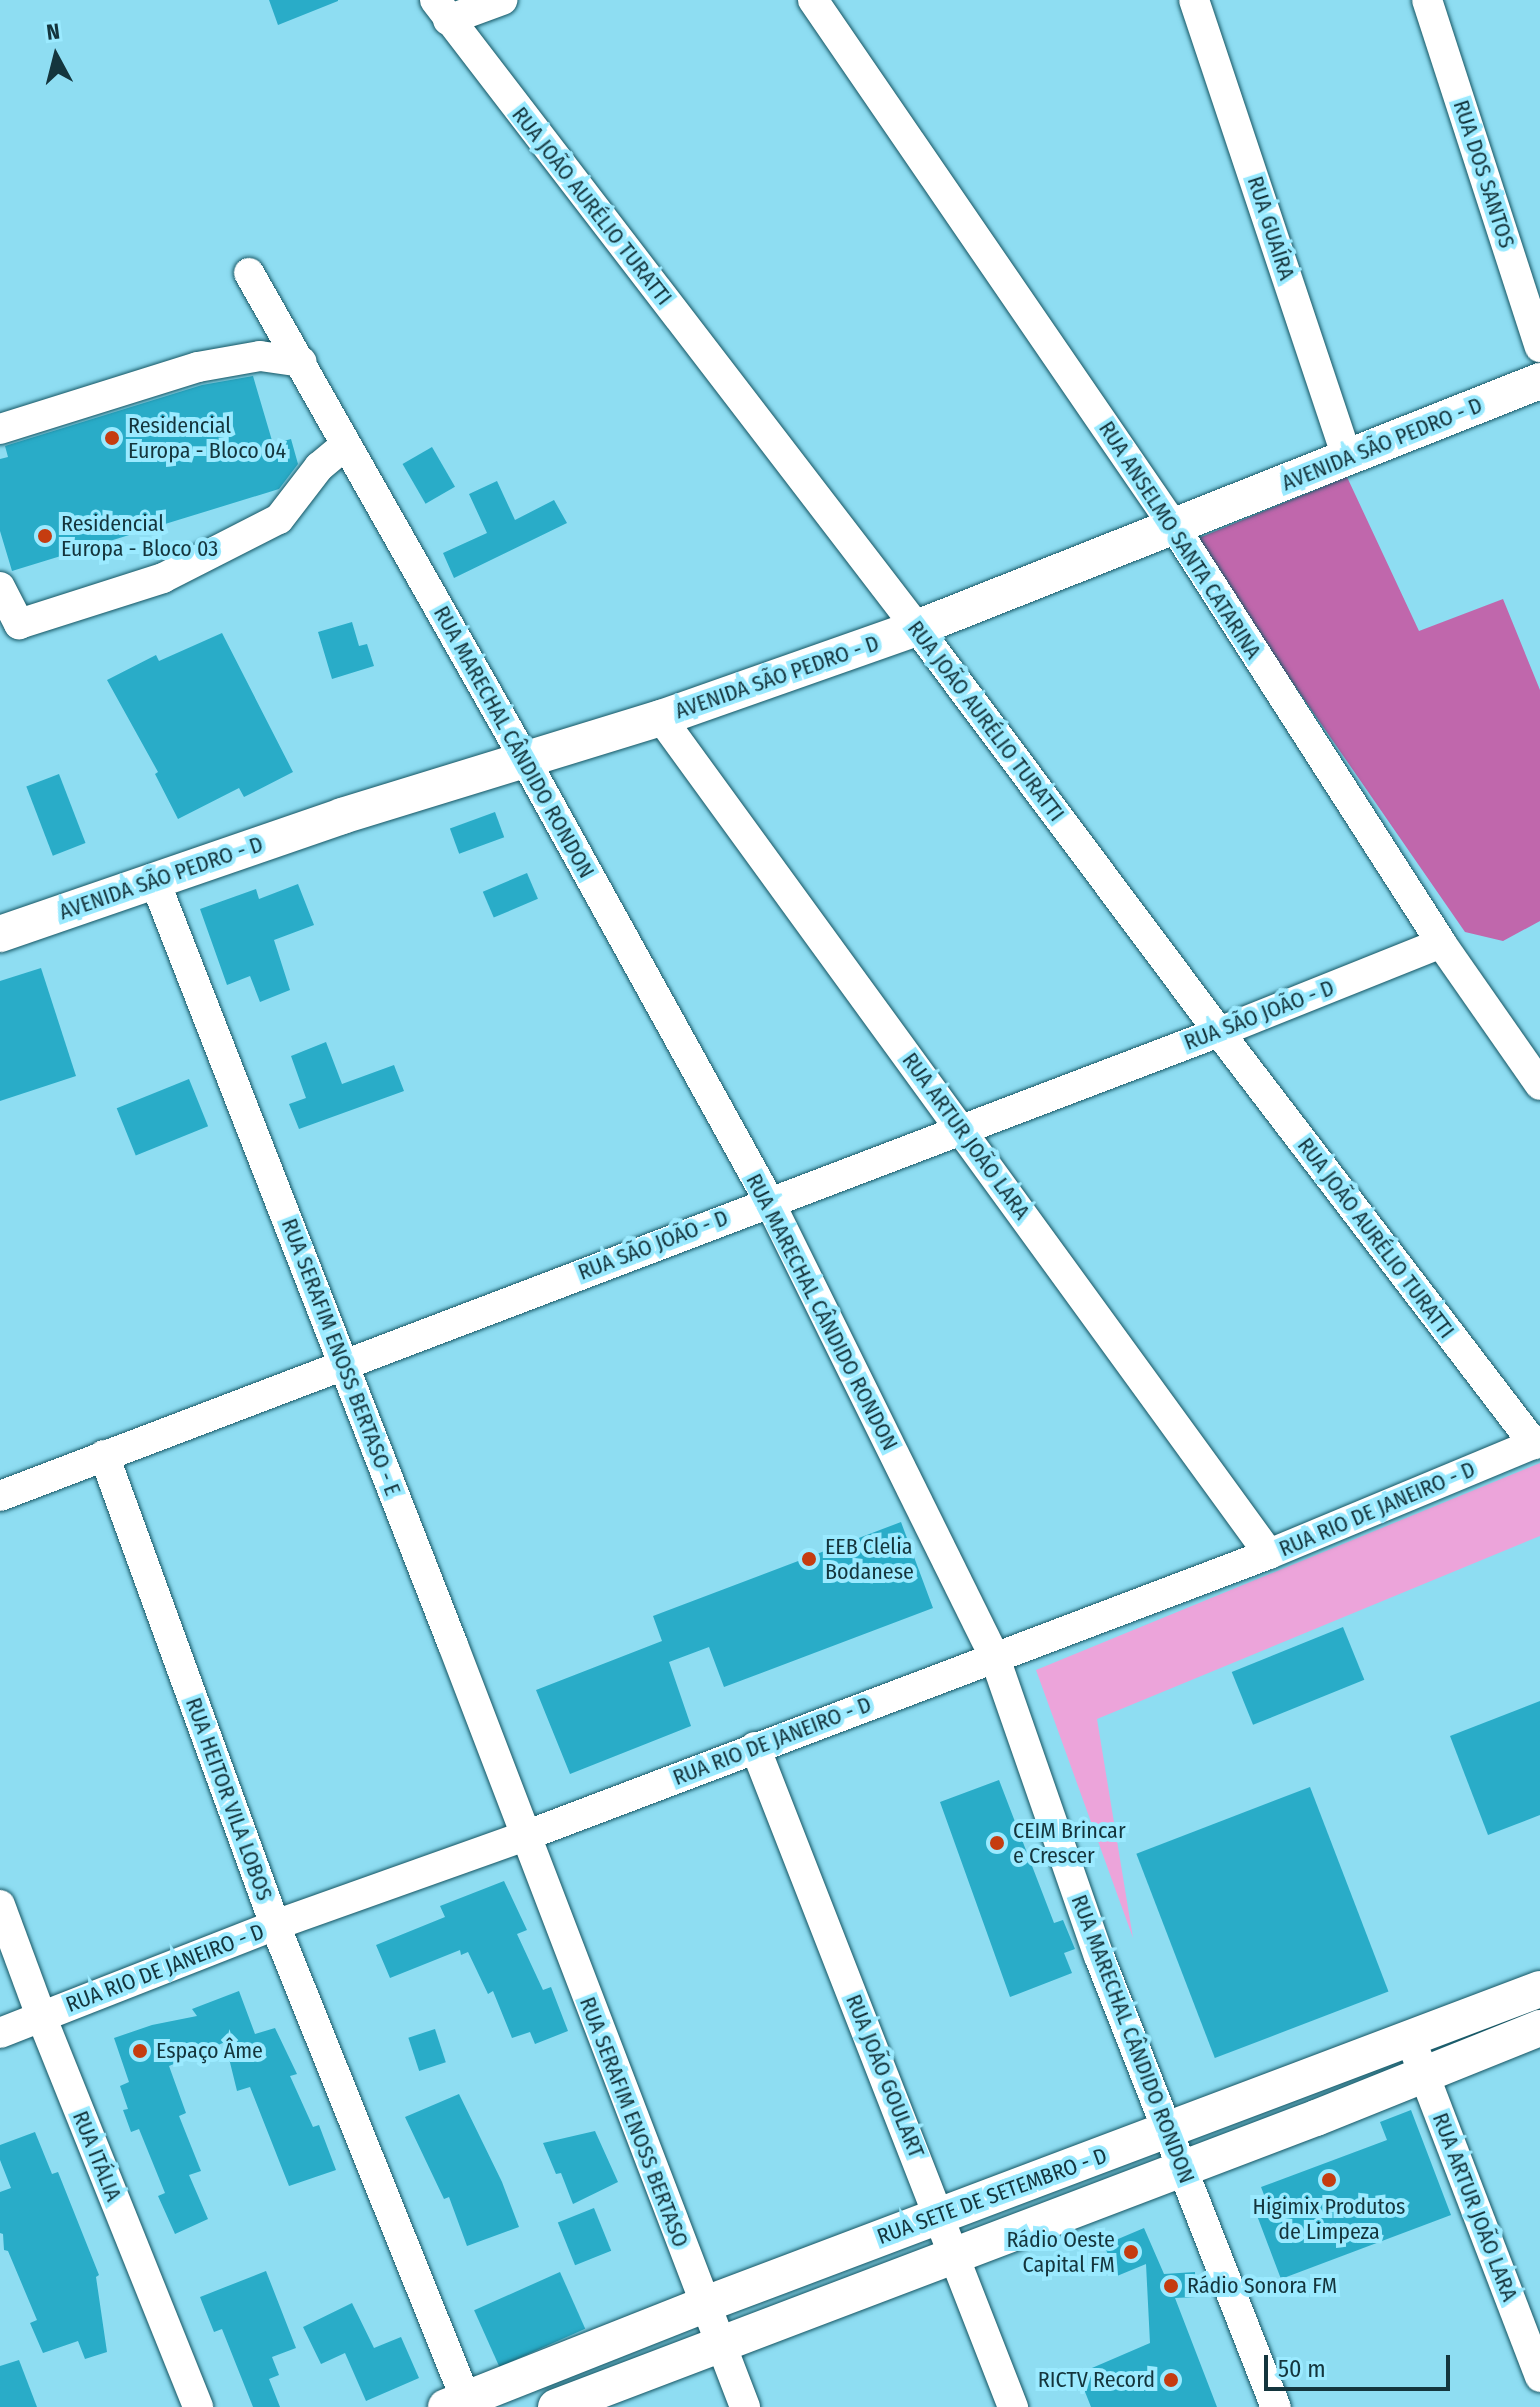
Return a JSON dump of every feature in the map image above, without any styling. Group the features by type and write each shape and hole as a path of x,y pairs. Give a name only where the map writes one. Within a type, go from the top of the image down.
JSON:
{"street":[{"path":"442,10 502,0"},
{"name":"RUA ANSELMO SANTA CATARINA","path":"813,0 1175,528 1441,943 1540,1085"},
{"name":"RUA GUAÍRA","path":"1194,0 1347,457"},
{"name":"RUA DOS SANTOS","path":"1427,0 1540,347"},
{"name":"RUA JOÃO AURÉLIO TURATTI","path":"442,10 917,628 1219,1032 1537,1442"},
{"name":"RUA MARECHAL CÂNDIDO RONDON","path":"249,273 524,758 769,1201 995,1658 1099,1956 1276,2407"},
{"path":"0,429 198,367 260,356 302,362"},
{"name":"AVENIDA SÃO PEDRO - D","path":"0,934 154,879 524,758 661,718 917,628 1540,381"},
{"path":"0,587 19,624 163,578 279,519 319,467 345,445"},
{"name":"RUA ARTUR JOÃO LARA","path":"661,718 1269,1554"},
{"name":"RUA SERAFIM ENOSS BERTASO - E","path":"154,879 525,1836"},
{"name":"RUA SÃO JOÃO - D","path":"0,1496 960,1128 1219,1032 1441,943"},
{"name":"RUA RIO DE JANEIRO - D","path":"0,2033 275,1925 525,1836 1269,1554 1537,1442"},
{"name":"RUA HEITOR VILA LOBOS","path":"104,1455 275,1925 460,2405"},
{"name":"RUA JOÃO GOULART","path":"755,1747 1013,2407"},
{"name":"RUA SERAFIM ENOSS BERTASO","path":"525,1836 703,2305 745,2407"},
{"name":"RUA ITÁLIA","path":"0,1905 41,2016 198,2407"},
{"name":"RUA SETE DE SETEMBRO - D","path":"460,2405 703,2305 1540,1989"},
{"name":"RUA SETE DE SETEMBRO - D","path":"556,2407 721,2346 1181,2166 1316,2118 1424,2072 1540,2028"},
{"name":"RUA ARTUR JOÃO LARA","path":"1410,2038 1540,2377"},
{"path":"1302,2081 1316,2118"}],"shaded area":[{"path":"1347,477 1419,631 1503,599 1540,690 1540,921 1503,941 1465,932 1194,540"},
{"path":"1540,1463 1540,1536 1097,1719 1133,1938 1036,1670"}],"building":[{"path":"269,0 338,0 338,1 278,25"},
{"path":"253,376 273,444 291,439 298,464 279,489 12,571 0,531 0,459 8,457 5,446 202,385"},
{"path":"432,447 455,487 426,504 403,464"},
{"path":"497,481 515,520 554,500 567,523 454,578 443,553 487,533 469,494"},
{"path":"352,622 359,646 367,644 374,666 332,679 318,632"},
{"path":"222,633 293,772 244,797 239,788 178,819 155,774 158,772 107,680 156,655 159,661"},
{"path":"59,774 86,843 53,856 26,787"},
{"path":"495,812 504,837 459,854 450,828"},
{"path":"527,873 538,899 494,918 483,892"},
{"path":"298,884 314,925 274,940 290,990 260,1002 250,976 227,985 200,909 256,889 259,899"},
{"path":"41,968 76,1076 0,1101 0,981"},
{"path":"326,1042 342,1084 394,1065 404,1091 299,1129 289,1104 306,1098 291,1056"},
{"path":"189,1079 208,1126 136,1156 117,1108"},
{"path":"901,1522 933,1608 724,1687 709,1647 669,1662 691,1726 570,1774 536,1690 662,1641 653,1616"},
{"path":"1343,1627 1364,1680 1253,1725 1232,1672"},
{"path":"1540,1701 1540,1815 1488,1835 1450,1736"},
{"path":"999,1780 1054,1923 1063,1920 1075,1949 1064,1953 1072,1973 1010,1997 940,1802"},
{"path":"1310,1787 1388,1991 1215,2058 1136,1854"},
{"path":"504,1881 527,1930 517,1934 543,1990 551,1987 568,2031 535,2044 530,2032 512,2038 493,1991 488,1994 468,1952 461,1955 460,1950 390,1978 376,1945 445,1917 440,1906"},
{"path":"239,1991 255,2034 275,2028 297,2074 290,2076 313,2127 319,2125 336,2170 289,2186 250,2087 237,2091 225,2042 169,2066 186,2113 179,2116 201,2171 189,2175 208,2219 175,2234 158,2196 165,2193 139,2129 131,2132 123,2110 128,2109 120,2086 129,2082 114,2038 152,2025 197,2016 192,2009"},
{"path":"435,2029 446,2062 419,2071 408,2038"},
{"path":"459,2094 502,2182 519,2227 467,2246 449,2197 444,2199 405,2117"},
{"path":"1411,2110 1451,2215 1281,2279 1253,2205 1266,2200 1261,2187 1387,2140 1380,2122"},
{"path":"595,2131 618,2182 573,2204 561,2173 556,2174 543,2143"},
{"path":"35,2132 52,2174 58,2172 99,2275 96,2277 107,2352 85,2359 78,2341 43,2353 30,2323 37,2320 8,2251 4,2250 3,2234 0,2233 0,2192 11,2188 0,2160 0,2145"},
{"path":"594,2208 611,2251 575,2265 558,2223"},
{"path":"1144,2228 1164,2274 1195,2272 1196,2297 1175,2298 1217,2407 1091,2407 1078,2374 1150,2343 1146,2264 1117,2276 1104,2245"},
{"path":"266,2271 296,2348 272,2357 279,2375 269,2379 280,2407 253,2407 222,2329 214,2332 200,2297"},
{"path":"560,2272 585,2329 499,2367 474,2310"},
{"path":"352,2303 374,2348 401,2337 419,2378 366,2401 345,2353 321,2364 303,2327"},
{"path":"19,2360 37,2407 0,2407 0,2366"}],"place":[{"name":"Residencial Europa - Bloco 04","path":"112,438"},
{"name":"Residencial Europa - Bloco 03","path":"45,536"},
{"name":"EEB Clelia Bodanese","path":"809,1559"},
{"name":"CEIM Brincar e Crescer","path":"997,1843"},
{"name":"Espaço Âme","path":"140,2051"},
{"name":"Higimix Produtos de Limpeza","path":"1329,2180"},
{"name":"Rádio Oeste Capital FM","path":"1131,2252"},
{"name":"Rádio Sonora FM","path":"1171,2286"},
{"name":"RICTV Record","path":"1171,2380"}]}
